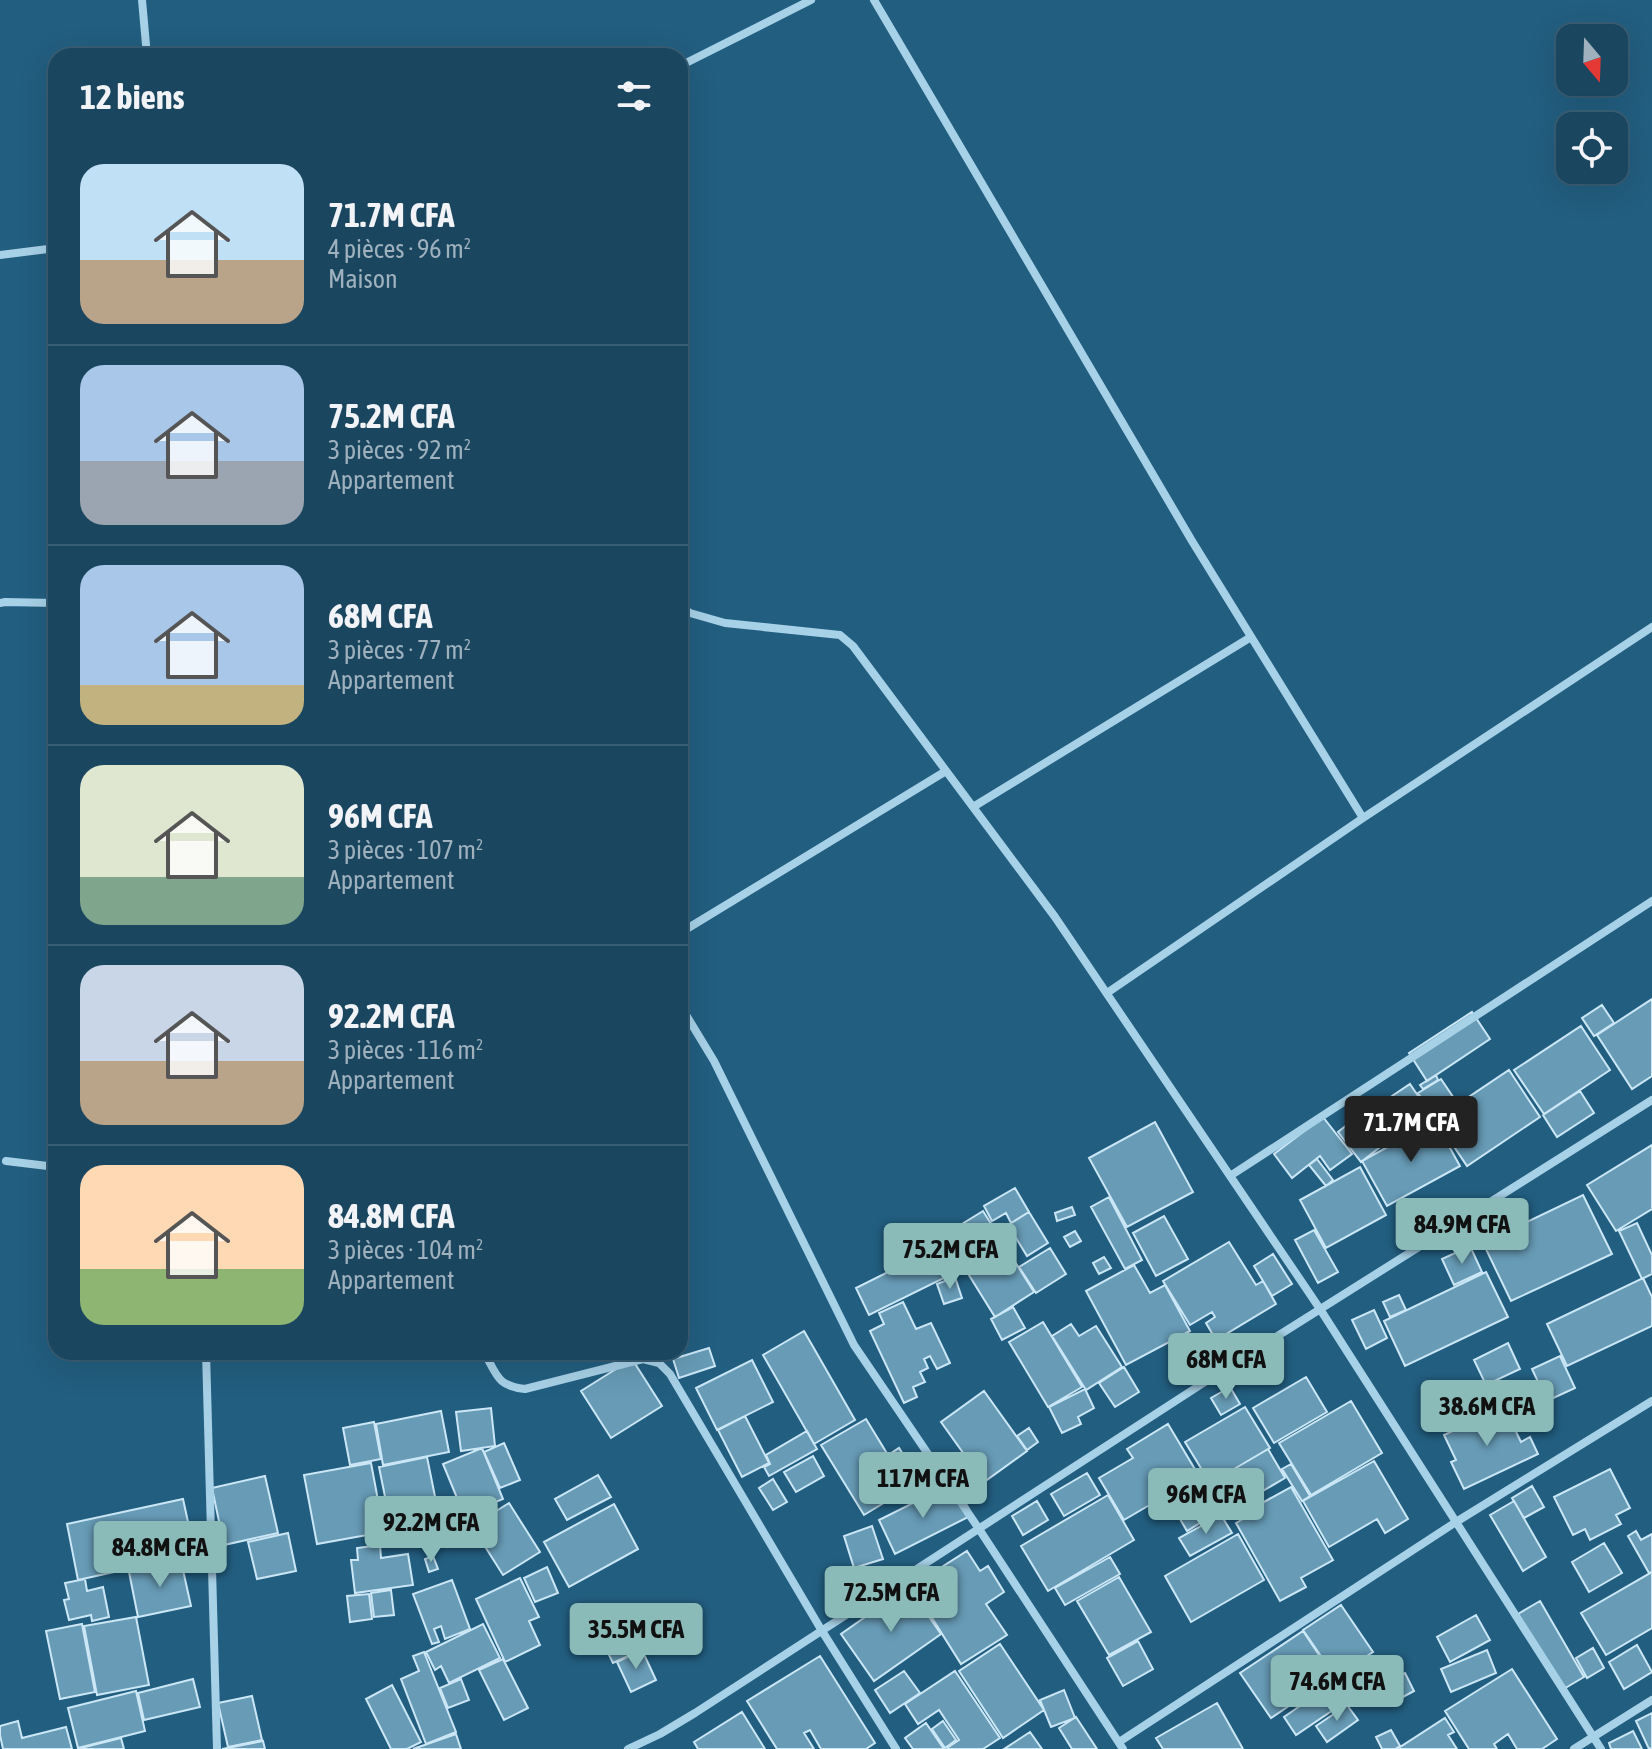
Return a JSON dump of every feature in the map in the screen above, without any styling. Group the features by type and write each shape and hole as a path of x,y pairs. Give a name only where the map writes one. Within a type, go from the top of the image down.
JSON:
{"street":[{"path":"142,0 146,48"},
{"path":"688,62 811,0"},
{"path":"874,0 1176,514 1363,818"},
{"path":"0,255 48,249"},
{"path":"0,603 48,603"},
{"path":"688,612 725,623 840,635 853,646 1055,917 1107,993 1320,1309 1601,1749"},
{"path":"1107,993 1363,818 1652,627"},
{"path":"973,807 1251,637"},
{"path":"688,928 946,771"},
{"path":"1230,1176 1652,901"},
{"path":"688,1018 714,1061 854,1345 1121,1745 1456,1522 1652,1401"},
{"path":"628,1749 695,1713 1211,1378 1652,1100"},
{"path":"6,1161 48,1166"},
{"path":"206,1360 217,1749"},
{"path":"488,1360 500,1381 510,1388 525,1389 639,1360"},
{"path":"647,1360 659,1363 670,1374 822,1631 896,1749"},
{"path":"1574,1749 1652,1700"}],"building":[{"path":"1652,999 1652,1076 1632,1089 1597,1035"},
{"path":"1602,1005 1614,1023 1594,1036 1582,1018"},
{"path":"1472,1012 1490,1039 1427,1081 1409,1053"},
{"path":"1581,1026 1610,1070 1544,1114 1514,1070"},
{"path":"1509,1070 1540,1117 1467,1166 1418,1093 1441,1079 1458,1104"},
{"path":"1436,1075 1438,1080 1423,1089 1420,1085"},
{"path":"1410,1084 1433,1118 1413,1130 1392,1096"},
{"path":"1580,1091 1594,1113 1557,1137 1543,1115"},
{"path":"1366,1110 1389,1140 1361,1162 1338,1132"},
{"path":"1323,1117 1352,1154 1330,1170 1320,1156 1292,1178 1274,1154"},
{"path":"1435,1121 1460,1166 1387,1206 1362,1161"},
{"path":"1155,1122 1193,1192 1127,1227 1089,1158"},
{"path":"1652,1145 1652,1209 1616,1231 1587,1185"},
{"path":"1317,1159 1333,1180 1326,1186 1309,1165"},
{"path":"1360,1167 1386,1215 1326,1248 1300,1200"},
{"path":"1015,1188 1029,1212 1011,1223 1006,1213 992,1221 984,1206"},
{"path":"1583,1195 1612,1254 1511,1301 1483,1243"},
{"path":"1109,1197 1142,1260 1125,1269 1091,1207"},
{"path":"1072,1207 1075,1215 1057,1221 1055,1213"},
{"path":"983,1211 1034,1292 995,1317 944,1235"},
{"path":"1029,1212 1048,1243 1027,1256 1008,1225"},
{"path":"1164,1216 1188,1259 1156,1276 1133,1233"},
{"path":"1637,1223 1652,1255 1652,1274 1642,1279 1619,1231"},
{"path":"1314,1230 1338,1272 1318,1283 1295,1240"},
{"path":"1075,1231 1081,1241 1070,1247 1064,1237"},
{"path":"1229,1242 1256,1285 1263,1281 1276,1304 1216,1340 1206,1323 1215,1317 1212,1312 1190,1325 1163,1281"},
{"path":"946,1243 960,1270 869,1315 856,1288"},
{"path":"1470,1246 1482,1272 1454,1285 1442,1259"},
{"path":"1050,1248 1066,1274 1036,1293 1019,1267"},
{"path":"1273,1254 1292,1284 1272,1296 1254,1266"},
{"path":"1104,1257 1111,1268 1099,1274 1093,1263"},
{"path":"1134,1265 1150,1293 1165,1285 1190,1331 1126,1365 1086,1291"},
{"path":"1486,1272 1508,1317 1405,1366 1384,1321"},
{"path":"955,1277 962,1298 944,1304 937,1284"},
{"path":"1643,1278 1652,1297 1652,1326 1567,1366 1547,1324"},
{"path":"1399,1295 1406,1310 1390,1317 1383,1302"},
{"path":"903,1302 916,1329 931,1323 950,1363 937,1369 930,1356 924,1359 928,1368 920,1372 925,1382 913,1387 917,1397 904,1403 870,1331 884,1324 879,1313"},
{"path":"1013,1307 1025,1328 1002,1340 991,1319"},
{"path":"1374,1310 1387,1338 1366,1349 1352,1320"},
{"path":"1043,1322 1082,1387 1048,1407 1009,1342"},
{"path":"1071,1324 1079,1336 1096,1326 1122,1367 1086,1390 1052,1336"},
{"path":"804,1331 855,1420 814,1444 763,1355"},
{"path":"1508,1343 1520,1369 1486,1385 1474,1360"},
{"path":"709,1348 715,1366 679,1378 673,1360 688,1360 688,1354"},
{"path":"1560,1356 1575,1388 1547,1401 1532,1369"},
{"path":"633,1360 662,1406 611,1438 581,1391"},
{"path":"752,1360 773,1402 717,1430 696,1388"},
{"path":"1124,1367 1139,1392 1115,1407 1099,1383"},
{"path":"1306,1377 1327,1412 1274,1443 1253,1408"},
{"path":"1230,1387 1240,1404 1221,1415 1211,1398"},
{"path":"1085,1389 1094,1408 1078,1417 1081,1424 1062,1433 1049,1407"},
{"path":"984,1391 1027,1451 984,1482 941,1422"},
{"path":"1351,1401 1382,1453 1311,1495 1279,1443"},
{"path":"1245,1407 1270,1448 1210,1483 1185,1442"},
{"path":"1504,1407 1521,1442 1530,1437 1538,1454 1464,1489 1451,1462 1456,1460 1444,1435"},
{"path":"491,1408 495,1446 461,1451 456,1412"},
{"path":"441,1411 449,1452 383,1465 376,1424"},
{"path":"745,1416 769,1463 742,1477 718,1430"},
{"path":"866,1419 888,1455 899,1448 920,1481 864,1515 821,1445"},
{"path":"374,1422 381,1459 350,1465 343,1428"},
{"path":"1168,1424 1199,1476 1124,1520 1099,1478 1133,1458 1127,1449"},
{"path":"1029,1428 1038,1442 1027,1450 1017,1436"},
{"path":"807,1431 817,1449 769,1476 764,1467 770,1464 766,1455"},
{"path":"504,1443 520,1480 500,1488 484,1452"},
{"path":"482,1448 503,1499 464,1515 443,1464"},
{"path":"1268,1449 1285,1478 1225,1513 1207,1485"},
{"path":"813,1456 824,1476 796,1492 784,1472"},
{"path":"427,1457 443,1536 395,1546 379,1467"},
{"path":"1374,1461 1408,1519 1385,1533 1377,1519 1329,1547 1303,1501"},
{"path":"371,1463 384,1532 317,1544 304,1475"},
{"path":"1291,1464 1310,1496 1302,1501 1282,1469"},
{"path":"1610,1469 1630,1508 1616,1515 1621,1524 1590,1540 1585,1529 1573,1535 1554,1497"},
{"path":"1087,1473 1100,1495 1064,1516 1051,1494"},
{"path":"598,1475 611,1497 567,1520 555,1499"},
{"path":"265,1476 278,1533 224,1545 212,1488"},
{"path":"773,1479 787,1502 773,1510 759,1488"},
{"path":"1189,1485 1208,1518 1187,1531 1167,1497"},
{"path":"1532,1486 1544,1507 1524,1518 1512,1498"},
{"path":"1291,1487 1333,1560 1301,1578 1306,1587 1280,1601 1236,1523 1255,1512 1253,1508"},
{"path":"941,1489 947,1501 961,1494 972,1515 895,1554 879,1520"},
{"path":"1108,1495 1134,1540 1048,1591 1021,1546"},
{"path":"183,1499 195,1554 78,1580 67,1524"},
{"path":"1037,1501 1048,1520 1023,1535 1012,1516"},
{"path":"1514,1501 1546,1557 1523,1571 1490,1515"},
{"path":"509,1503 540,1552 503,1575 472,1526"},
{"path":"614,1504 638,1549 569,1587 544,1542"},
{"path":"457,1505 465,1544 448,1547 439,1510"},
{"path":"1221,1515 1232,1533 1190,1556 1179,1538"},
{"path":"872,1526 883,1559 854,1568 844,1536"},
{"path":"1636,1531 1641,1540 1652,1534 1652,1572 1649,1573 1628,1536"},
{"path":"288,1533 296,1571 257,1579 248,1542"},
{"path":"1238,1534 1264,1580 1191,1622 1165,1576"},
{"path":"1604,1543 1622,1573 1589,1592 1572,1562"},
{"path":"380,1545 381,1558 408,1554 413,1585 355,1593 351,1560 358,1560 357,1548"},
{"path":"967,1551 980,1571 988,1566 1004,1592 986,1604 1007,1635 961,1664 912,1586"},
{"path":"433,1556 438,1569 429,1572 425,1559"},
{"path":"1110,1557 1120,1574 1065,1605 1055,1588"},
{"path":"181,1561 191,1606 138,1617 129,1572"},
{"path":"547,1567 558,1593 535,1602 524,1578"},
{"path":"1652,1572 1652,1628 1606,1655 1581,1613"},
{"path":"1119,1577 1151,1632 1109,1655 1077,1601"},
{"path":"520,1578 539,1617 529,1621 540,1645 505,1662 476,1599"},
{"path":"85,1579 87,1591 103,1587 109,1617 92,1621 91,1615 69,1620 64,1600 69,1599 65,1583"},
{"path":"452,1580 470,1629 445,1639 441,1626 434,1629 439,1642 432,1644 413,1594"},
{"path":"908,1587 941,1634 874,1681 841,1634"},
{"path":"391,1590 394,1615 374,1617 371,1593"},
{"path":"369,1594 372,1619 350,1622 347,1596"},
{"path":"1540,1601 1584,1677 1562,1690 1518,1614"},
{"path":"1341,1605 1373,1652 1347,1669 1344,1663 1332,1672 1303,1630"},
{"path":"626,1608 645,1648 613,1663 593,1623"},
{"path":"1476,1615 1490,1640 1450,1662 1437,1637"},
{"path":"136,1617 149,1685 97,1695 84,1626"},
{"path":"82,1624 95,1692 60,1699 46,1631"},
{"path":"483,1624 500,1658 449,1683 441,1666 435,1670 426,1652"},
{"path":"1303,1631 1333,1676 1271,1718 1240,1673"},
{"path":"1138,1641 1153,1669 1123,1686 1107,1658"},
{"path":"1000,1644 1044,1710 1003,1738 959,1671"},
{"path":"1637,1645 1652,1672 1624,1689 1609,1662"},
{"path":"1593,1648 1604,1668 1587,1678 1576,1658"},
{"path":"642,1650 656,1680 631,1692 617,1662"},
{"path":"1487,1650 1496,1673 1451,1692 1441,1669"},
{"path":"424,1652 456,1732 426,1744 401,1679 419,1671 413,1656"},
{"path":"820,1656 875,1743 866,1749 821,1749 810,1730 804,1733 814,1749 777,1749 747,1701"},
{"path":"503,1659 528,1708 504,1720 479,1670"},
{"path":"1363,1660 1379,1686 1353,1702 1337,1676"},
{"path":"1512,1669 1557,1739 1542,1749 1517,1749 1508,1734 1494,1744 1497,1749 1469,1749 1445,1711"},
{"path":"904,1671 920,1693 890,1713 875,1690"},
{"path":"955,1671 1000,1738 983,1749 948,1749 959,1740 939,1710 918,1724 905,1704"},
{"path":"1405,1673 1414,1691 1388,1705 1379,1686"},
{"path":"193,1679 200,1707 144,1720 138,1693"},
{"path":"461,1679 469,1700 448,1708 440,1688"},
{"path":"392,1685 421,1742 407,1749 391,1749 366,1699"},
{"path":"1329,1686 1342,1704 1296,1735 1284,1717"},
{"path":"1064,1690 1075,1718 1051,1727 1040,1700"},
{"path":"136,1691 145,1731 78,1748 68,1708"},
{"path":"252,1696 262,1740 228,1747 218,1703"},
{"path":"1217,1703 1243,1749 1163,1749 1156,1738"},
{"path":"1347,1705 1358,1720 1327,1742 1316,1726"},
{"path":"742,1712 765,1749 698,1749 694,1742"},
{"path":"1652,1713 1652,1748 1649,1749 1636,1721"},
{"path":"1076,1717 1097,1749 1072,1749 1059,1728"},
{"path":"1445,1718 1454,1732 1448,1735 1457,1749 1397,1749"},
{"path":"18,1721 22,1738 66,1727 72,1749 3,1749 0,1726"},
{"path":"943,1721 956,1740 945,1748 932,1729"},
{"path":"926,1723 944,1749 913,1749 905,1738"},
{"path":"1391,1730 1400,1746 1382,1749 1376,1737"},
{"path":"1633,1731 1642,1749 1611,1749 1609,1743"},
{"path":"1030,1732 1042,1749 1004,1749"},
{"path":"456,1734 461,1749 413,1749"},
{"path":"121,1738 124,1749 77,1749"},
{"path":"263,1741 265,1749 222,1749"}]}
